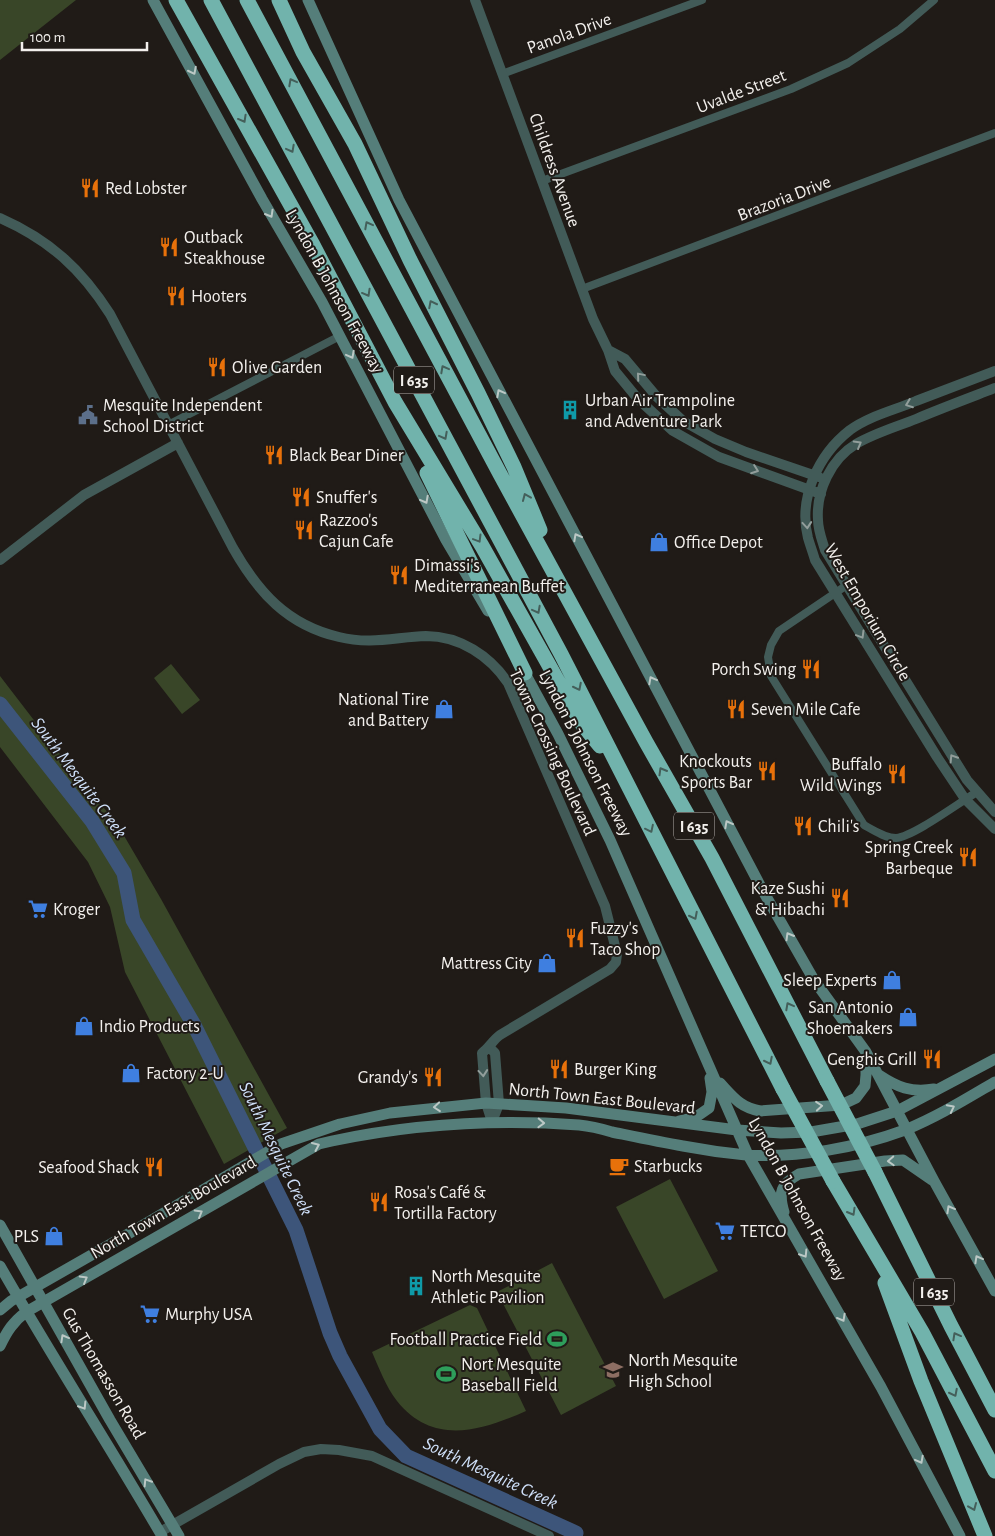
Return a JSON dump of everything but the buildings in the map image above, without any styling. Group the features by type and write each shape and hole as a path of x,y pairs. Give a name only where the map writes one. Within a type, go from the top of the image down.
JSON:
{"highway":[{"path":"168,0 200,42"},
{"path":"176,0 314,245 395,402 482,546 582,724 620,770"},
{"name":"Lyndon B Johnson Freeway","path":"211,0 561,654 833,1181 922,1332 995,1471"},
{"name":"I 635","path":"247,0 495,465 646,742 712,858 875,1172 950,1326 995,1410"},
{"path":"254,0 265,31"},
{"path":"279,0 303,52 354,144 514,467 543,535 556,575"},
{"path":"290,0 311,48 321,82"},
{"path":"407,422 427,473 525,673"},
{"path":"870,1244 921,1381 985,1536"},
{"path":"966,1355 995,1392"}],"main road":[{"name":"Lyndon B Johnson Freeway","path":"153,0 262,199 340,336 446,540 525,673 558,734 610,840 748,1155 881,1387 960,1536"},
{"path":"308,0 399,200 763,891 814,980 866,1052 934,1181 992,1281 995,1291"},
{"path":"714,1076 738,1102 748,1108 760,1111 841,1105 856,1098 865,1086 866,1052"},
{"name":"North Town East Boulevard","path":"0,1310 18,1297 281,1144 321,1129 384,1114 486,1103 566,1108 737,1130 781,1133 811,1132 857,1124 897,1111 995,1059"},
{"path":"668,1122 696,1117 710,1108 712,1092 708,1064"},
{"path":"877,1074 894,1084 920,1092 943,1088"},
{"name":"North Town East Boulevard","path":"0,1346 8,1329 15,1320 26,1312 319,1144 344,1138 419,1127 492,1122 582,1125 667,1144 748,1155 810,1152 844,1147 881,1138 907,1129 954,1106 995,1082"},
{"path":"384,1114 387,1132"},
{"path":"791,1232 780,1199 784,1186 789,1180 799,1174 884,1161 903,1160 934,1181"},
{"path":"153,1219 157,1237"},
{"name":"Gus Thomasson Road","path":"0,1225 110,1420 180,1536"},
{"name":"Gus Thomasson Road","path":"0,1266 96,1428 132,1482 161,1534"},
{"path":"96,1428 110,1420"}],"street":[{"name":"Childress Avenue","path":"475,0 582,289 615,371 638,399 673,431 710,452 821,494"},
{"name":"Panola Drive","path":"502,74 702,0"},
{"name":"Uvalde Street","path":"542,181 790,89 848,63 900,29 934,0"},
{"name":"Brazoria Drive","path":"582,289 995,133"},
{"name":"Towne Crossing Boulevard","path":"0,218 22,228 54,249 89,283 110,314 246,570 269,599 290,616 313,629 347,639 382,641 426,636 456,642 470,648 493,663 508,683 605,906 617,954 616,962 610,970 500,1036 489,1047"},
{"path":"168,425 340,336"},
{"path":"608,350 625,359 657,397 683,421 717,440 746,452 826,479"},
{"name":"West Emporium Circle","path":"995,371 872,418 851,430 833,446 818,466 809,489 806,512 808,537 815,560 922,734 965,799 995,829"},
{"path":"954,387 960,402"},
{"name":"West Emporium Circle","path":"995,388 876,434 855,445 834,465 826,479 821,494 818,518 820,535 825,550 967,780 995,812"},
{"path":"710,452 717,440"},
{"path":"0,560 84,495 178,443"},
{"path":"847,585 779,631 771,644 768,657 771,676 864,825 886,836 895,838 909,835 977,792"},
{"path":"899,697 911,689"},
{"path":"489,1047 495,1053 499,1104 492,1122 486,1103 482,1054 489,1047"},
{"path":"161,1534 173,1524 279,1464 304,1452 321,1449 354,1452 372,1456 546,1535"}],"green space":[{"path":"0,0 76,0 0,60"},
{"path":"171,664 200,700 182,714 154,678"},
{"path":"0,676 83,784 116,822 161,899 287,1128 224,1164 125,972 110,907 88,862 0,747"},
{"path":"670,1179 718,1271 664,1299 616,1207"},
{"name":"Football Practice Field","path":"552,1263 616,1386 561,1415 497,1292"},
{"name":"Nort Mesquite Baseball Field","path":"470,1305 477,1308 526,1411 492,1424 475,1428 442,1429 426,1424 411,1415 397,1401 386,1384 372,1352"}],"waterway":[{"name":"South Mesquite Creek","path":"0,704 92,821 124,873 133,920 194,1025 296,1230 330,1333 340,1356 380,1429 406,1456 576,1533 575,1536"}],"place":[{"name":"Red Lobster","path":"90,188"},
{"name":"Outback Steakhouse","path":"169,247"},
{"name":"Hooters","path":"176,296"},
{"name":"Olive Garden","path":"217,367"},
{"name":"Urban Air Trampoline and Adventure Park","path":"570,410"},
{"name":"Mesquite Independent School District","path":"88,415"},
{"name":"Black Bear Diner","path":"274,455"},
{"name":"Snuffer's","path":"301,497"},
{"name":"Razzoo's Cajun Cafe","path":"304,530"},
{"name":"Office Depot","path":"659,542"},
{"name":"Dimassi's Mediterranean Buffet","path":"399,575"},
{"name":"Porch Swing","path":"811,669"},
{"name":"National Tire and Battery","path":"444,709"},
{"name":"Seven Mile Cafe","path":"736,709"},
{"name":"Knockouts Sports Bar","path":"767,771"},
{"name":"Buffalo Wild Wings","path":"897,774"},
{"name":"Chili's","path":"803,826"},
{"name":"Spring Creek Barbeque","path":"968,857"},
{"name":"Kaze Sushi & Hibachi","path":"840,898"},
{"name":"Kroger","path":"38,909"},
{"name":"Fuzzy's Taco Shop","path":"575,938"},
{"name":"Mattress City","path":"547,963"},
{"name":"Sleep Experts","path":"892,980"},
{"name":"San Antonio Shoemakers","path":"908,1017"},
{"name":"Indio Products","path":"84,1026"},
{"name":"Genghis Grill","path":"932,1059"},
{"name":"Burger King","path":"559,1069"},
{"name":"Factory 2-U","path":"131,1073"},
{"name":"Grandy's","path":"433,1077"},
{"name":"Starbucks","path":"619,1166"},
{"name":"Seafood Shack","path":"154,1167"},
{"name":"Rosa's Café & Tortilla Factory","path":"379,1202"},
{"name":"TETCO","path":"725,1231"},
{"name":"PLS","path":"54,1236"},
{"name":"North Mesquite Athletic Pavilion","path":"416,1286"},
{"name":"Murphy USA","path":"150,1314"},
{"name":"Football Practice Field","path":"557,1339"},
{"name":"North Mesquite High School","path":"613,1370"},
{"name":"Nort Mesquite Baseball Field","path":"446,1374"}]}
